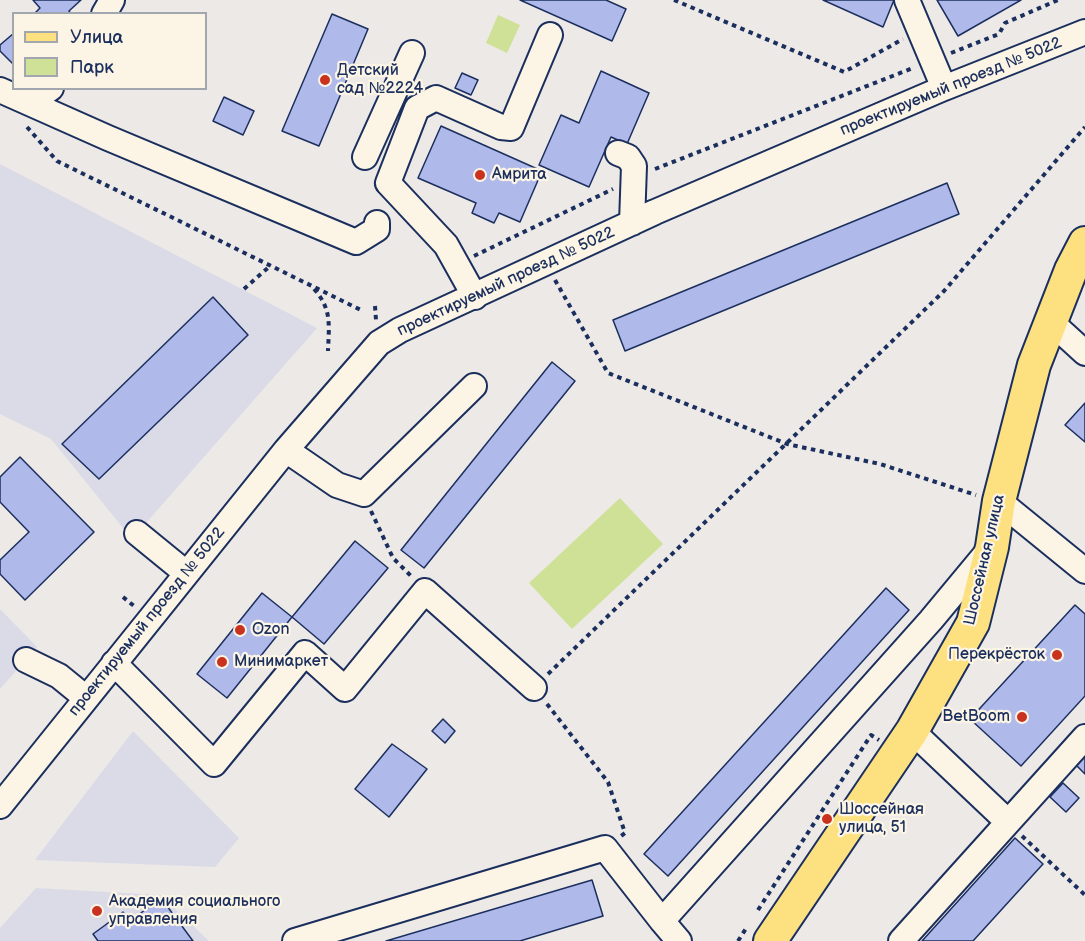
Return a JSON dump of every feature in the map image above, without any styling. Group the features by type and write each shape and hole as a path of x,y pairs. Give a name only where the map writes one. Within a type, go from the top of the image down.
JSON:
{"main road":[{"name":"Шоссейная улица","path":"770,941 912,731 973,623 992,547 993,500 1050,321 1085,243"}],"street":[{"path":"907,0 944,88"},
{"name":"проектируемый проезд № 5022","path":"0,806 286,450 379,343 400,330 632,223 944,88 1085,32"},
{"path":"475,297 446,245 388,183 417,108 436,98 501,127 511,128 550,35"},
{"path":"365,157 412,53"},
{"path":"0,90 26,112 356,242 377,229 377,223"},
{"path":"26,112 49,90"},
{"path":"389,104 414,116"},
{"path":"618,153 633,161 632,223"},
{"path":"1050,321 1085,352"},
{"path":"286,450 337,485 364,494 474,386"},
{"path":"993,500 1085,571"},
{"path":"137,533 186,573"},
{"path":"662,921 931,620 992,547"},
{"path":"114,663 214,764 304,654 345,689 425,591 534,688"},
{"path":"26,660 59,676 86,698"},
{"path":"912,731 1008,822"},
{"path":"901,941 1085,737"},
{"path":"295,941 605,848 679,941"}],"path":[{"path":"674,0 844,72 919,30"},
{"path":"457,265 634,177 999,34 1005,23 1058,0"},
{"path":"26,112 57,161 363,312"},
{"path":"625,833 608,782 534,688 944,291 1085,127"},
{"path":"546,263 608,373 787,444 880,464 993,500"},
{"path":"244,290 270,266"},
{"path":"311,286 325,301 329,320 328,351"},
{"path":"364,494 393,558 425,591"},
{"path":"1008,822 1085,895"}],"shaded area":[{"path":"0,164 317,328 132,539 51,439 0,414"},
{"path":"0,609 37,647 0,689"},
{"path":"133,731 239,838 215,867 35,860"},
{"name":"Академия социального управления","path":"36,888 161,895 209,941 0,941 0,928"}],"green space":[{"path":"498,15 520,25 507,53 486,43"},
{"path":"620,498 663,544 572,629 529,583"}],"building":[{"path":"33,0 81,0 70,12 36,12 40,8"},
{"path":"520,0 606,0 626,9 612,41"},
{"path":"823,0 894,0 883,27"},
{"path":"937,0 1021,0 958,36"},
{"name":"Детский сад №2224","path":"332,14 368,29 319,146 282,131"},
{"path":"12,35 12,63 0,51 0,45"},
{"path":"601,71 649,93 627,144 611,137 589,187 539,165 561,115 579,123"},
{"path":"462,73 478,80 471,95 455,88"},
{"path":"224,97 254,111 243,135 213,121"},
{"name":"Амрита","path":"441,126 542,171 520,222 499,213 494,223 472,213 476,203 418,178"},
{"path":"947,183 959,214 625,351 613,320"},
{"path":"213,297 248,335 99,479 62,444"},
{"path":"552,362 575,381 424,568 401,550"},
{"path":"1085,403 1085,442 1065,425"},
{"path":"20,457 94,532 25,600 0,574 0,560 29,532 0,502 0,477"},
{"path":"355,541 388,568 324,644 292,617"},
{"path":"886,588 909,610 668,876 644,854"},
{"path":"262,593 292,617 227,698 197,674"},
{"name":"Перекрёсток","path":"1075,605 1085,614 1085,696 1021,766 970,719"},
{"path":"443,719 455,731 445,743 432,731"},
{"path":"392,744 427,769 389,817 355,789"},
{"path":"1079,750 1085,756 1085,774 1070,759"},
{"path":"1063,783 1079,798 1066,812 1050,797"},
{"path":"1015,838 1043,864 973,941 922,941"},
{"path":"592,880 603,916 520,941 386,941"},
{"path":"161,898 193,941 98,941 93,934 123,912 130,921"}],"place":[{"name":"Детский сад №2224","path":"325,80"},
{"name":"Амрита","path":"480,175"},
{"name":"Ozon","path":"240,630"},
{"name":"Перекрёсток","path":"1057,655"},
{"name":"Минимаркет","path":"222,662"},
{"name":"BetBoom","path":"1022,717"},
{"name":"Шоссейная улица, 51","path":"827,819"},
{"name":"Академия социального управления","path":"97,911"}]}
